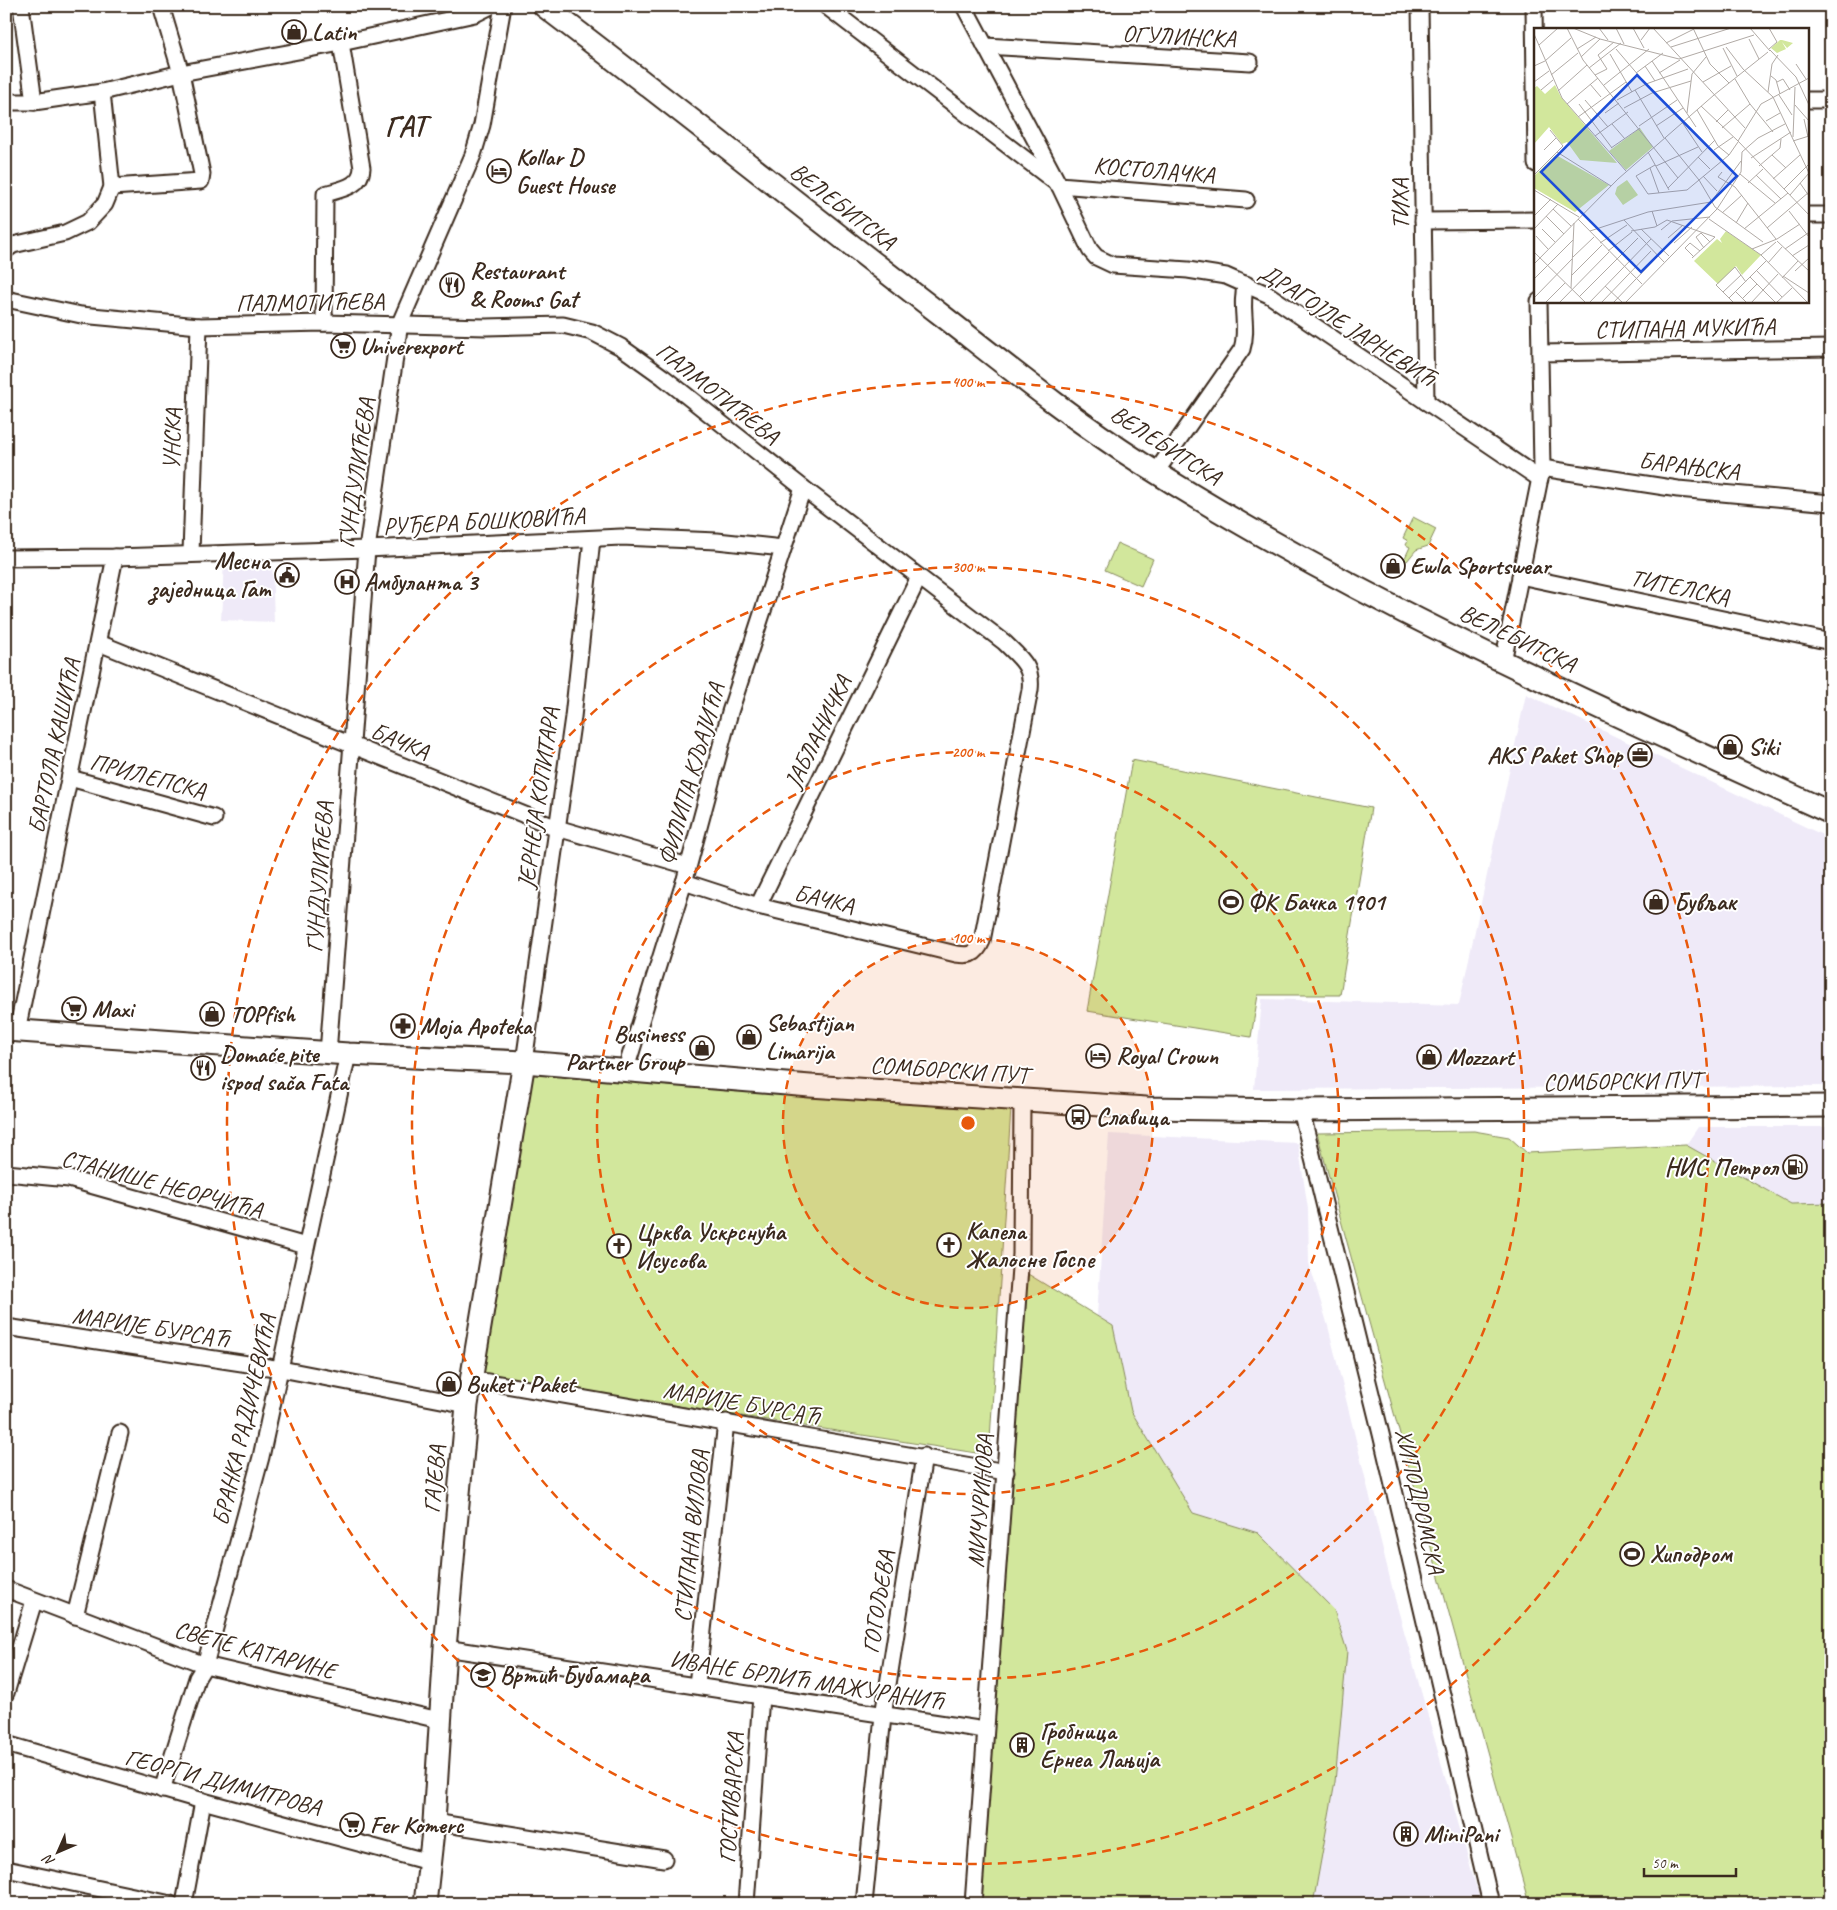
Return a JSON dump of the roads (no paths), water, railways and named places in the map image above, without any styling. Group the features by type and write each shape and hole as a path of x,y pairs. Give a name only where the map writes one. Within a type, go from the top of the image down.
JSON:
{"street":[{"path":"21,6 34,102"},
{"path":"112,187 201,181 202,174 181,73 161,6"},
{"path":"6,102 34,102 102,92 181,73 341,43 475,14 491,6"},
{"name":"ГУНДУЛИЋЕВА","path":"338,1053 352,746 367,549 400,324 473,155 482,125 503,6"},
{"name":"ВЕЛЕБИТСКА","path":"544,6 1084,423 1202,501 1400,611 1503,662 1831,813"},
{"path":"826,6 1059,185"},
{"name":"ДРАГОЈЛЕ ЈАРНЕВИЋ","path":"964,6 1059,185 1090,250 1104,263 1226,276 1269,295 1426,402 1541,473"},
{"name":"ТИХА","path":"1420,6 1426,402"},
{"path":"1534,6 1534,28"},
{"path":"324,323 325,194 357,183 362,177 341,43"},
{"name":"ОГУЛИНСКА","path":"985,46 1250,62"},
{"path":"6,250 13,245 65,234 88,222 105,204 112,187 102,92"},
{"path":"1810,100 1831,100"},
{"path":"1016,152 1028,149 1034,139"},
{"name":"КОСТОЛАЧКА","path":"1059,185 1246,200"},
{"path":"1810,215 1831,215"},
{"path":"1423,220 1534,220"},
{"path":"1156,472 1242,349 1246,331 1243,300 1246,284"},
{"name":"ПАЛМОТИЋЕВА","path":"6,299 82,315 199,326 324,323 486,327 562,325 592,332 621,347 663,377 803,488 1004,642 1028,668 1032,678 982,941 973,954 956,954"},
{"path":"1503,662 1541,473 1539,302"},
{"name":"УНСКА","path":"190,553 199,326"},
{"name":"СТИПАНА МУКИЋА","path":"1540,353 1831,348"},
{"name":"БАРАЊСКА","path":"1541,473 1678,490 1831,504"},
{"name":"ФИЛИПА КЉАЈИЋА","path":"625,1072 684,882 730,712 803,488"},
{"name":"РУЂЕРА БОШКОВИЋА","path":"6,558 115,557 190,553 367,549 661,537 783,548"},
{"name":"ЈЕРНЕЈА КОПИТАРА","path":"524,1062 580,662 592,539"},
{"name":"БАРТОЛА КАШИЋА","path":"12,1030 70,778 115,557"},
{"name":"ТИТЕЛСКА","path":"1520,576 1831,642"},
{"name":"ЈАБЛАНИЧКА","path":"758,906 919,577"},
{"name":"БАЧКА","path":"99,642 556,828 688,866"},
{"name":"ПРИЛЕПСКА","path":"70,778 214,818"},
{"name":"БАЧКА","path":"684,882 758,906 956,954"},
{"name":"СОМБОРСКИ ПУТ","path":"12,1030 338,1053 524,1062 625,1072 1022,1102 1167,1109 1301,1110 1831,1106"},
{"name":"БРАНКА РАДИЧЕВИЋА","path":"162,1790 197,1678 205,1665 261,1457 306,1246 338,1053"},
{"name":"ГАЈЕВА","path":"425,1904 434,1822 444,1648 466,1405 524,1062"},
{"name":"МИЧУРИНОВА","path":"973,1904 1021,1254 1022,1102"},
{"name":"ХИПОДРОМСКА","path":"1301,1110 1381,1434 1491,1904"},
{"name":"СТАНИШЕ НЕОРЧИЋА","path":"6,1172 70,1179 306,1246"},
{"name":"МАРИЈЕ БУРСАЋ","path":"6,1327 281,1369 466,1405"},
{"name":"МАРИЈЕ БУРСАЋ","path":"471,1379 924,1456 1006,1472"},
{"name":"СТИПАНА ВИЛОВА","path":"697,1685 726,1422"},
{"path":"75,1616 120,1433"},
{"name":"ГОГОЉЕВА","path":"864,1904 883,1716 924,1456"},
{"name":"СВЕТЕ КАТАРИНЕ","path":"6,1589 205,1665 439,1720"},
{"path":"6,1693 34,1601"},
{"name":"ИВАНЕ БРЛИЋ МАЖУРАНИЋ","path":"444,1648 985,1730"},
{"name":"ГОСТИВАРСКА","path":"746,1904 761,1696"},
{"name":"ГЕОРГИ ДИМИТРОВА","path":"6,1744 162,1790 429,1862"},
{"path":"184,1904 203,1801"},
{"path":"434,1822 664,1859"},
{"path":"6,1869 171,1904"}],"place":[{"name":"Latin","path":"294,32"},
{"name":"Kollar D Guest House","path":"499,171"},
{"name":"Restaurant & Rooms Gat","path":"452,285"},
{"name":"Univerexport","path":"343,346"},
{"name":"Ewla Sportswear","path":"1393,566"},
{"name":"Месна заједница Гат","path":"287,575"},
{"name":"Амбуланта 3","path":"347,582"},
{"name":"Siki","path":"1730,747"},
{"name":"AKS Paket Shop","path":"1640,755"},
{"name":"ФК Бачка 1901","path":"1231,902"},
{"name":"Бувљак","path":"1656,902"},
{"name":"Maxi","path":"74,1009"},
{"name":"TOPfish","path":"212,1014"},
{"name":"Moja Apoteka","path":"403,1026"},
{"name":"Sebastijan Limarija","path":"749,1037"},
{"name":"Business Partner Group","path":"702,1048"},
{"name":"Royal Crown","path":"1098,1056"},
{"name":"Mozzart","path":"1429,1057"},
{"name":"Domaće pite ispod sača Fata","path":"203,1068"},
{"name":"Славица","path":"1078,1117"},
{"name":"НИС Петрол","path":"1795,1167"},
{"name":"Капела Жалосне Госпе","path":"949,1245"},
{"name":"Црква Ускрснућа Исусова","path":"619,1246"},
{"name":"Buket i Paket","path":"449,1384"},
{"name":"Хиподром","path":"1632,1554"},
{"name":"Вртић Бубамара","path":"483,1675"},
{"name":"Гробница Ернеа Лањија","path":"1022,1745"},
{"name":"Fer Komerc","path":"352,1825"},
{"name":"MiniPani","path":"1406,1834"}],"district":[{"name":"ГАТ","path":"406,126"}]}
